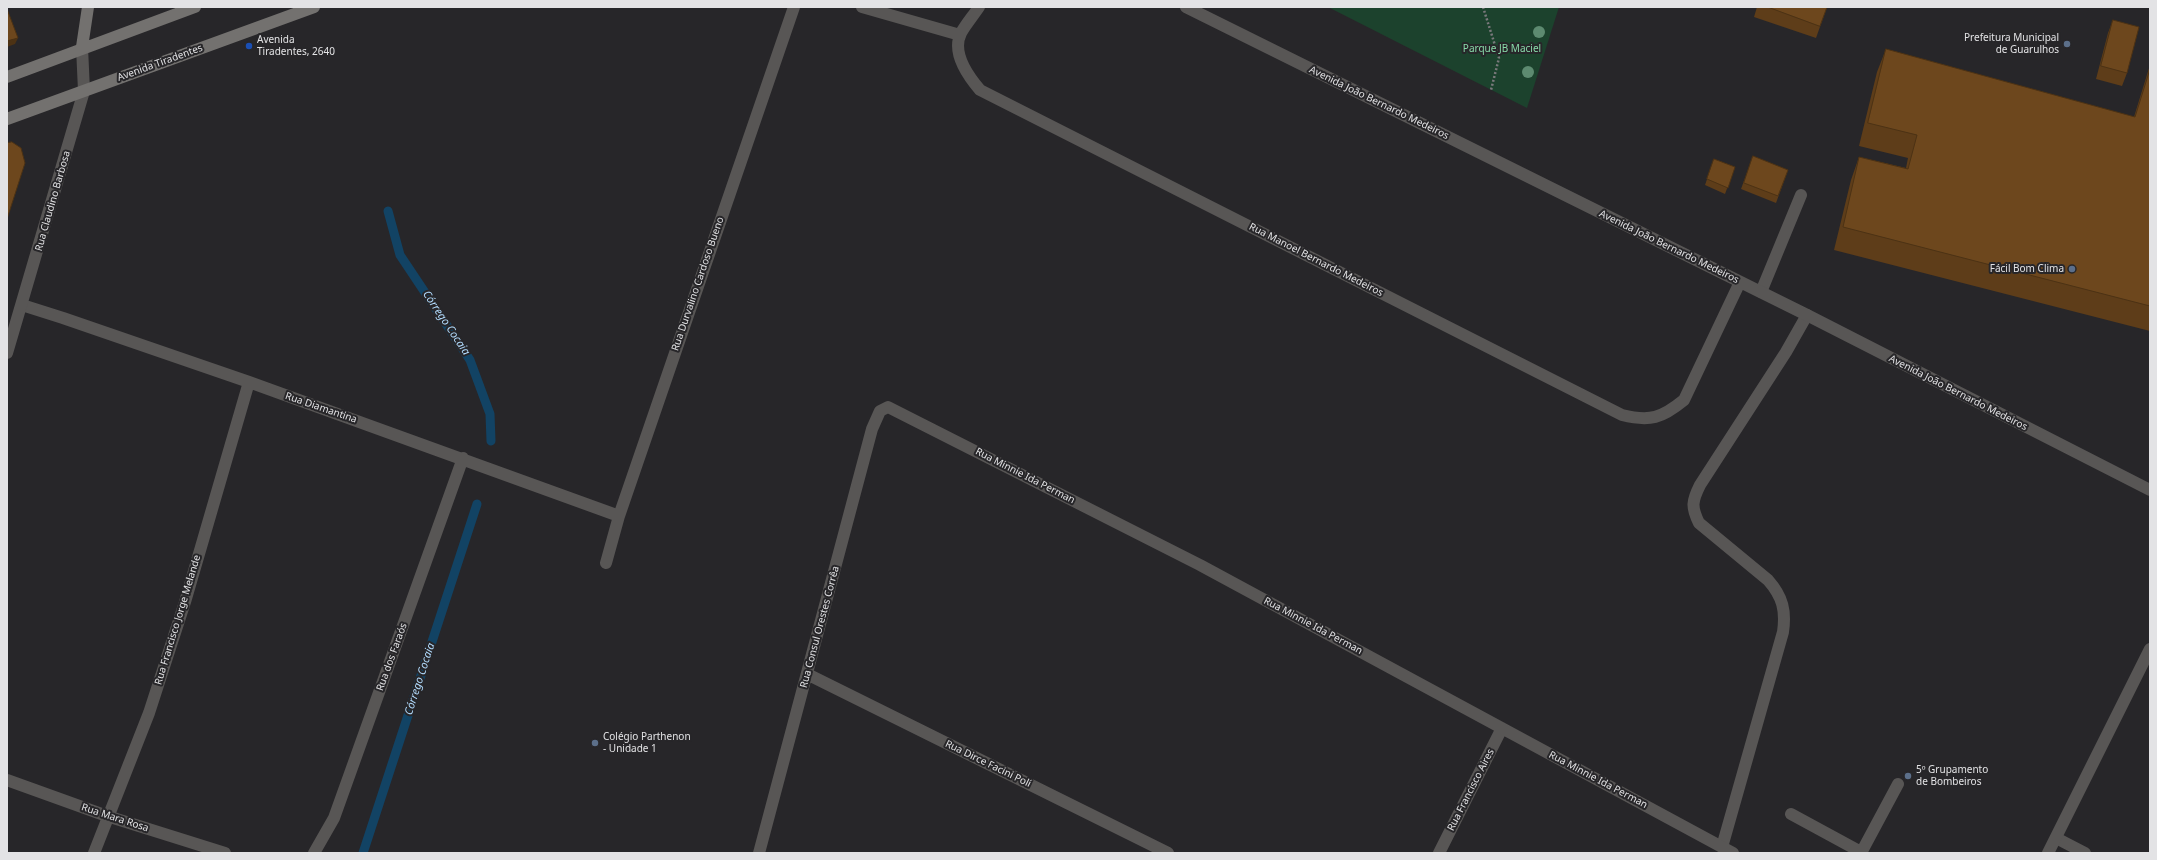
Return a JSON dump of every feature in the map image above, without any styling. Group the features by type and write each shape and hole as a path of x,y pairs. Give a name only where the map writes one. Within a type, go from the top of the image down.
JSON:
{"main road":[{"path":"82,47 88,7"},
{"path":"7,77 82,47 195,7"},
{"name":"Avenida Tiradentes","path":"7,119 314,7"}],"street":[{"name":"Rua Durvalino Cardoso Bueno","path":"606,563 619,516 794,7"},
{"path":"862,7 960,34 979,7"},
{"name":"Avenida João Bernardo Medeiros","path":"1186,7 1807,315 2150,490"},
{"name":"Rua Manoel Bernardo Medeiros","path":"960,34 959,50 965,71 980,90 1622,415 1639,419 1655,418 1669,412 1684,400 1740,282"},
{"name":"Rua Claudino Barbosa","path":"7,353 84,90 82,47"},
{"path":"1761,292 1802,195"},
{"name":"Rua Diamantina","path":"22,305 249,382 463,458 619,516"},
{"path":"1722,847 1783,632 1785,618 1783,602 1777,590 1768,580 1699,523 1693,510 1694,497 1700,485 1786,352 1807,315"},
{"name":"Rua Francisco Jorge Melande","path":"94,853 107,816 151,706 185,602 249,382"},
{"name":"Rua Minnie Ida Perman","path":"888,407 1200,565 1733,853"},
{"name":"Rua Consul Orestes Corrêa","path":"759,853 872,429 880,411 888,407"},
{"name":"Rua dos Faraós","path":"314,853 334,818 463,458"},
{"path":"2048,853 2150,649"},
{"name":"Rua Dirce Facini Poli","path":"807,674 1168,853"},
{"name":"Rua Francisco Aires","path":"1439,853 1502,728"},
{"name":"Rua Mara Rosa","path":"7,780 107,816 225,853"},
{"path":"1791,814 1861,852 1898,784"},
{"path":"2056,838 2085,853"}],"path":[{"path":"1483,7 1499,58 1491,90"}],"green space":[{"name":"Parque JB Maciel","path":"1328,7 1559,7 1527,108"}],"building":[{"path":"1768,7 1827,7 1820,26"},
{"path":"7,9 18,38 7,41"},
{"path":"2113,20 2139,27 2127,73 2101,66"},
{"path":"1886,49 2135,117 2150,69 2150,306 1843,227 1859,157 1908,169 1917,135 1868,123"},
{"path":"12,142 21,148 25,163 7,219 7,143"},
{"path":"1753,156 1788,170 1778,196 1744,183"},
{"path":"1714,159 1735,167 1728,188 1707,179"}],"waterway":[{"name":"Córrego Cocaia","path":"388,211 400,255 470,360 490,414 491,441"},
{"name":"Córrego Cocaia","path":"363,853 477,504"}],"place":[{"name":"Prefeitura Municipal de Guarulhos","path":"2067,44"},
{"name":"Avenida Tiradentes, 2640","path":"249,46"},
{"name":"Fácil Bom Clima","path":"2072,269"},
{"name":"Colégio Parthenon - Unidade 1","path":"595,743"},
{"name":"5º Grupamento de Bombeiros","path":"1908,776"}]}
